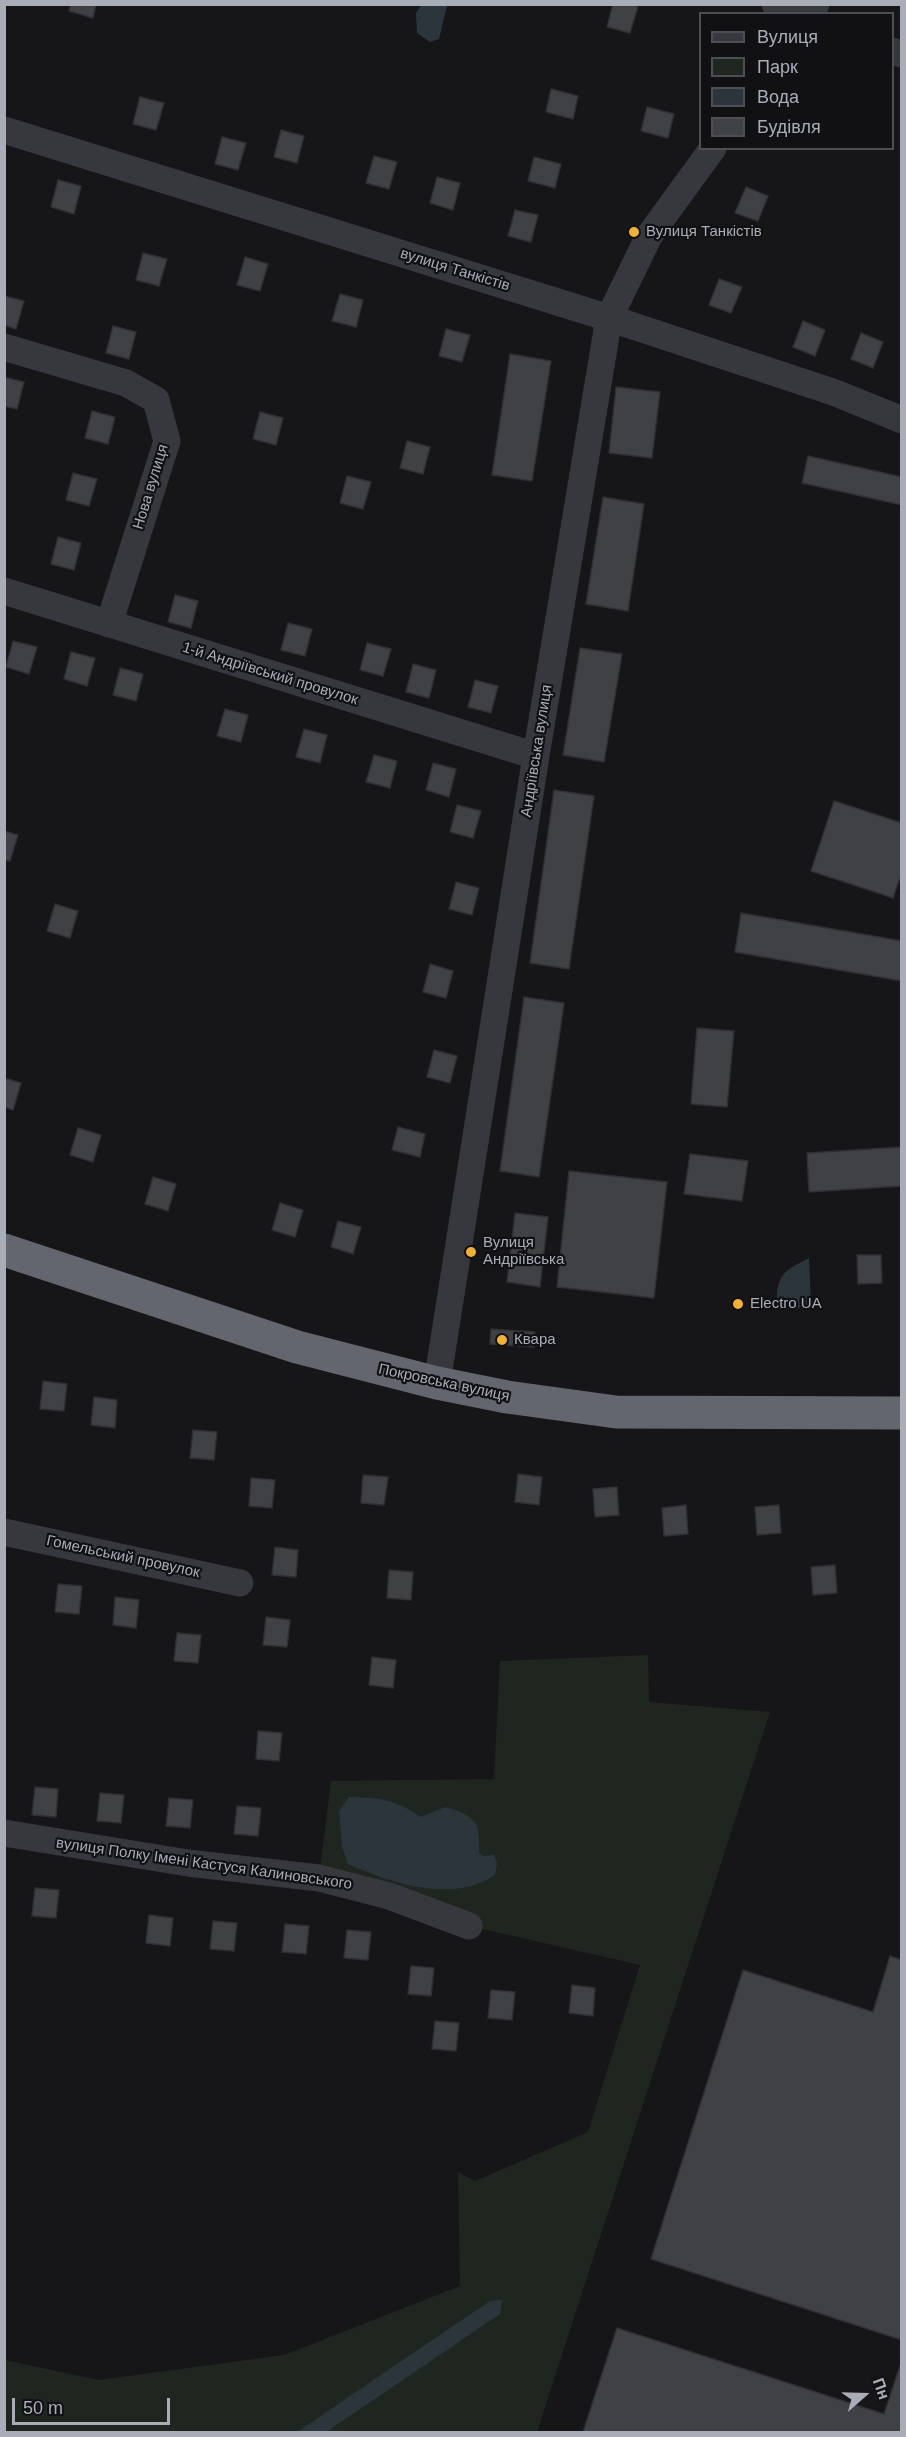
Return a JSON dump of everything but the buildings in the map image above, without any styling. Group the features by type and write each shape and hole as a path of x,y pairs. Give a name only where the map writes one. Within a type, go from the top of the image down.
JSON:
{"highway":[{"name":"Покровська вулиця","path":"4,1250 297,1347 437,1383 507,1397 616,1412 902,1413"}],"street":[{"path":"775,4 792,12"},
{"name":"вулиця Танкістів","path":"4,130 609,318 833,392 902,420"},
{"name":"Андріївська вулиця","path":"437,1383 536,756 609,318 648,236 712,150"},
{"name":"Нова вулиця","path":"4,347 126,383 156,400 167,441 109,624"},
{"name":"1-й Андріївський провулок","path":"4,591 536,756"},
{"name":"Гомельський провулок","path":"4,1532 240,1582"},
{"name":"вулиця Полку Імені Кастуся Калиновського","path":"4,1833 188,1863 320,1878 389,1896 469,1926"}],"green space":[{"path":"648,1655 649,1702 770,1712 537,2432 5,2432 5,2360 99,2380 284,2355 460,2286 458,2172 475,2181 588,2132 640,1965 469,1926 319,1878 331,1781 494,1779 500,1661"}],"water":[{"path":"443,4 447,6 439,39 430,42 417,33 416,13 421,5"},
{"path":"809,1258 811,1303 798,1308 777,1304 778,1286 783,1275"},
{"path":"349,1797 387,1801 421,1817 445,1807 463,1813 477,1826 479,1853 484,1856 494,1855 497,1863 495,1875 478,1884 460,1888 422,1888 383,1878 348,1864 342,1847 339,1811"},
{"path":"502,2300 500,2314 326,2432 297,2432 490,2301"}],"place":[{"name":"Вулиця Танкістів","path":"634,232"},
{"name":"Вулиця Андріївська","path":"471,1252"},
{"name":"Electro UA","path":"738,1304"},
{"name":"Квара","path":"502,1340"}]}
